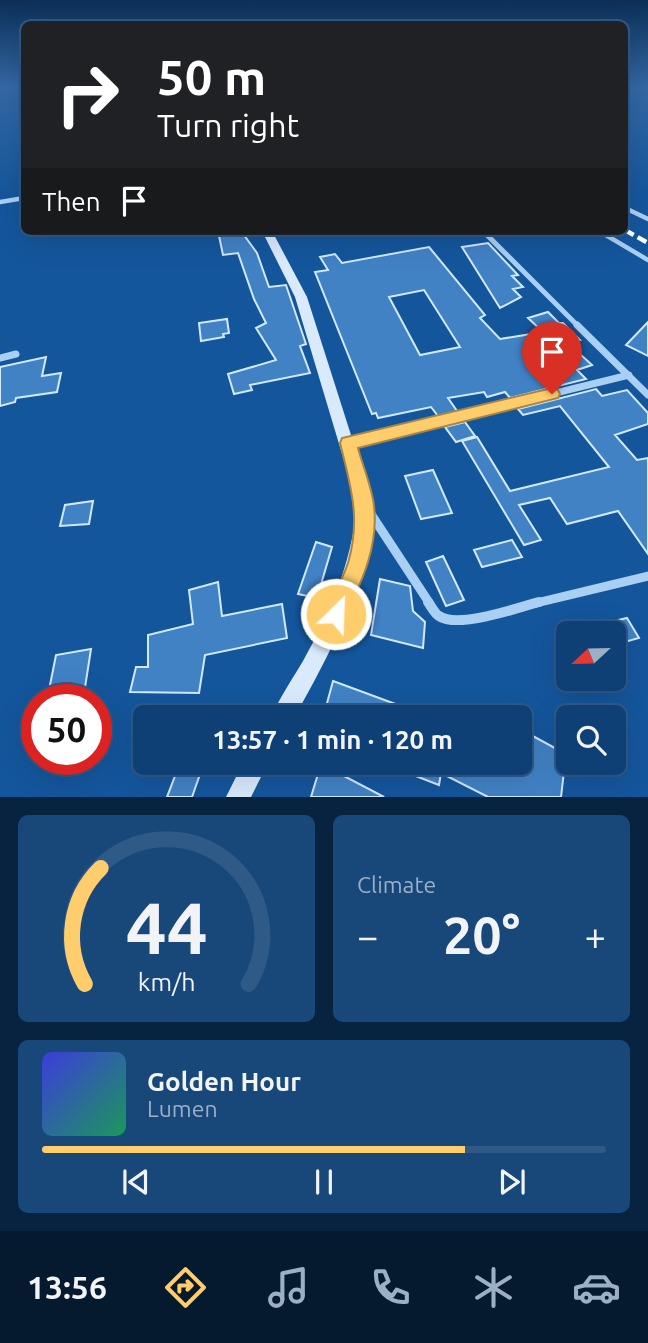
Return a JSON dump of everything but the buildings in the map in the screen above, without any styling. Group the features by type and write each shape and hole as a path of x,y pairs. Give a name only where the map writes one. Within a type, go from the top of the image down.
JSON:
{"main road":[{"path":"269,235 302,297 365,504 365,527 358,566 314,662 289,705"},
{"path":"239,797 250,775"}],"street":[{"path":"0,202 21,198"},
{"path":"628,209 648,219"},
{"path":"487,235 648,395"},
{"path":"0,358 16,355"},
{"path":"348,443 629,375"},
{"path":"365,504 400,562 438,616 451,620 471,619 648,576"}],"lane":[{"path":"607,235 648,260"}],"railway":[{"path":"628,232 648,243"}],"route":[{"path":"336,614 358,566 365,527 365,504 348,443 552,394"}]}
